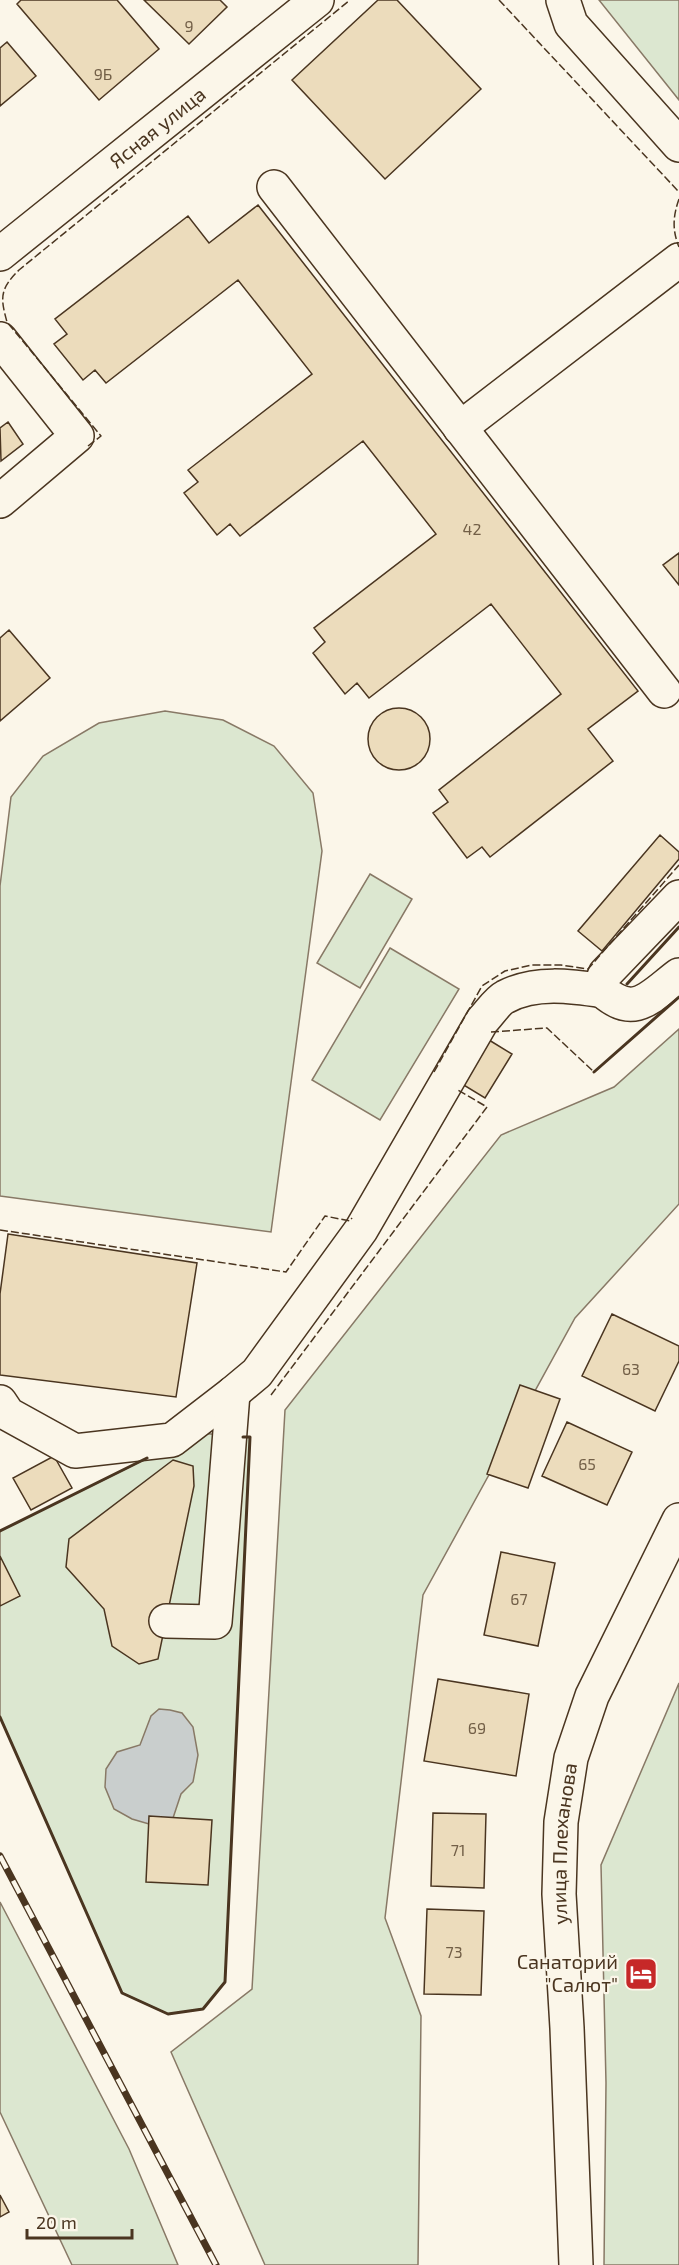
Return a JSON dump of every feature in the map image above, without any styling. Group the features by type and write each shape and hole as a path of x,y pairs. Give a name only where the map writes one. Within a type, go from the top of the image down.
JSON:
{"street":[{"name":"Ясная улица","path":"0,254 317,0"},
{"path":"563,0 571,24 679,145"},
{"path":"274,187 664,691"},
{"path":"460,428 679,260"},
{"path":"0,339 77,436 0,501"},
{"path":"603,991 602,982 605,974 679,897"},
{"path":"0,1402 8,1414 75,1451 172,1440 257,1373 361,1230 482,1021 504,997 535,987 568,986 603,991 613,1000 628,1005 640,1004 679,975"},
{"path":"166,1621 215,1622 233,1393"},
{"name":"улица Плеханова","path":"576,2265 567,2028 559,1894 561,1822 571,1758 592,1696 679,1520"}],"green space":[{"path":"599,0 679,0 679,100"},
{"path":"165,711 223,720 274,746 313,793 322,851 271,1232 0,1196 0,886 11,797 43,756 99,723"},
{"path":"370,874 412,899 360,988 317,963"},
{"path":"390,948 459,989 380,1120 312,1080"},
{"path":"679,1029 679,1204 575,1318 423,1595 385,1918 421,2016 418,2265 265,2265 171,2052 252,1989 285,1410 501,1135 614,1087"},
{"path":"198,1433 250,1437 225,1982 203,2009 168,2014 122,1993 0,1717 0,1531"},
{"name":"Санаторий \"Салют\"","path":"679,1683 679,2265 604,2265 606,2083 601,1865"},
{"path":"0,1902 129,2149 178,2265 72,2265 0,2112"}],"shaded area":[{"path":"159,1709 182,1713 193,1727 198,1755 193,1782 181,1794 173,1818 149,1824 132,1819 114,1809 105,1787 106,1769 117,1752 140,1745 151,1716"}],"building":[{"path":"21,0 117,0 159,49 99,100 17,4"},
{"path":"144,0 220,0 227,7 189,44"},
{"path":"378,0 397,0 481,89 385,179 292,80"},
{"path":"7,42 36,76 0,106 0,48"},
{"path":"258,205 638,691 588,729 613,761 490,857 482,847 467,858 433,813 448,802 439,790 561,694 491,604 369,698 357,683 345,694 313,653 325,642 314,628 436,534 363,441 240,536 230,524 217,535 184,493 198,482 188,470 312,374 238,280 106,383 95,370 83,380 54,344 67,334 55,319 188,216 209,243"},
{"path":"8,422 23,444 1,461 0,428"},
{"path":"679,553 679,585 663,565"},
{"path":"9,630 50,678 0,721 0,638"},
{"path":"393,708 405,708 421,717 428,727 430,739 428,751 421,761 405,770 393,770 382,765 373,756 368,745 368,733 373,722 382,713"},
{"path":"660,835 679,852 679,859 602,951 578,931"},
{"path":"489,1040 512,1054 485,1098 462,1084"},
{"path":"8,1234 197,1263 176,1397 0,1375 0,1294"},
{"path":"612,1314 679,1346 679,1361 655,1411 582,1376"},
{"path":"520,1385 560,1399 528,1488 487,1474"},
{"path":"567,1422 632,1452 607,1505 542,1476"},
{"path":"54,1456 72,1488 31,1510 13,1478"},
{"path":"173,1460 193,1466 194,1486 158,1659 139,1664 112,1646 104,1609 66,1567 69,1539"},
{"path":"501,1552 555,1563 538,1646 484,1635"},
{"path":"0,1556 20,1596 0,1606"},
{"path":"438,1679 529,1694 516,1776 424,1761"},
{"path":"433,1813 486,1814 484,1888 431,1886"},
{"path":"149,1816 212,1820 208,1885 146,1882"},
{"path":"427,1909 484,1911 481,1995 424,1994"},
{"path":"0,2195 9,2212 0,2217"}],"railway":[{"path":"0,1856 216,2265"}],"fence":[{"path":"88,446 101,436 7,322 3,306 5,288 19,270 350,0"},
{"path":"499,0 679,192"},
{"path":"679,199 674,223 679,247"},
{"path":"434,1072 482,986 505,971 532,965 561,965 588,969 679,865"},
{"path":"491,1032 547,1028 594,1072"},
{"path":"271,1395 487,1107 456,1089"},
{"path":"0,1230 286,1272 325,1216 350,1221 352,1218"}],"wall":[{"path":"627,984 679,927"},
{"path":"594,1072 679,997"},
{"path":"0,1717 122,1993 168,2014 203,2009 225,1982 250,1437 243,1437"},
{"path":"0,1531 147,1458"}],"place":[{"name":"Санаторий \"Салют\"","path":"641,1974"}]}
